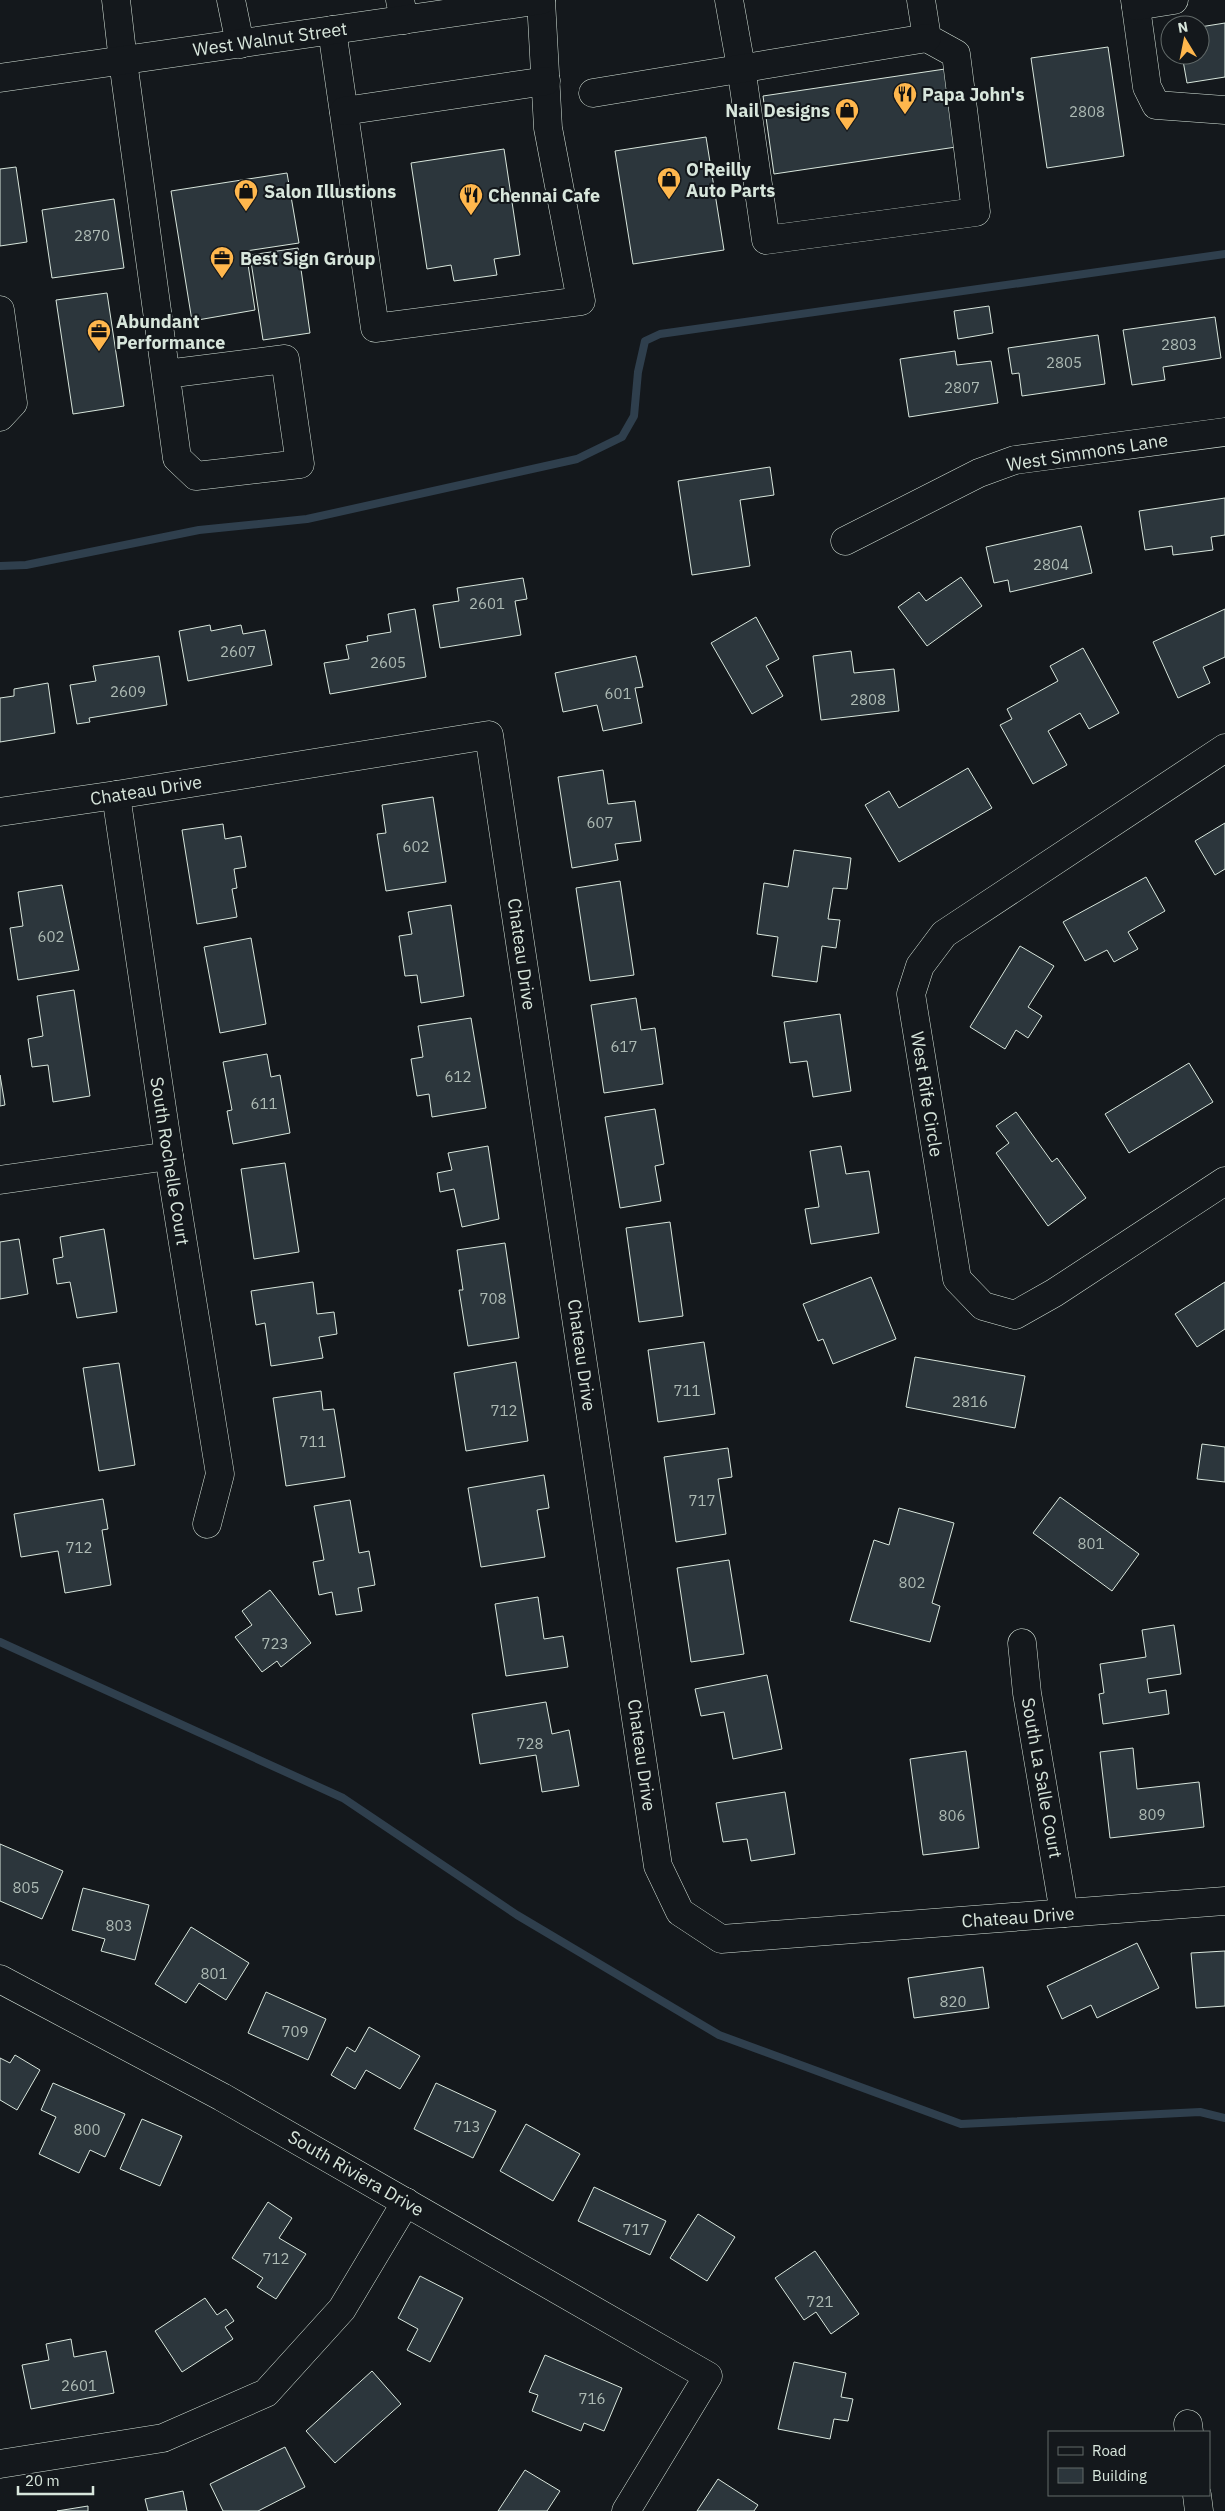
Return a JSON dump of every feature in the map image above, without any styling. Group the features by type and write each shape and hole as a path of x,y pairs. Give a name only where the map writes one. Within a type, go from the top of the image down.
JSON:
{"street":[{"path":"116,0 177,458 196,476 300,464 285,358 166,374"},
{"path":"231,0 240,44"},
{"path":"332,30 375,328 581,301 548,128 541,0"},
{"name":"West Walnut Street","path":"1,74 123,60 332,30 402,10 541,0"},
{"path":"593,93 741,67 927,38 956,54 976,212 766,240 741,67 729,0"},
{"path":"921,0 927,38"},
{"path":"1174,0 1135,3 1147,87 1156,105 1225,110"},
{"path":"344,111 546,81"},
{"path":"0,310 13,403 0,417"},
{"name":"West Simmons Lane","path":"845,541 979,473 1015,460 1225,432"},
{"name":"Chateau Drive","path":"0,812 116,796 489,735 658,1866 680,1912 721,1939 1225,1901"},
{"name":"West Rife Circle","path":"1225,748 944,934 920,966 910,994 957,1279 983,1306 1015,1315 1054,1292 1225,1181"},
{"name":"South Rochelle Court","path":"116,796 169,1156 220,1474 208,1524"},
{"path":"0,1180 169,1156"},
{"name":"South La Salle Court","path":"1022,1643 1027,1693 1064,1913"},
{"name":"South Riviera Drive","path":"0,1979 222,2097 708,2376 626,2511"},
{"path":"0,2464 163,2438 266,2393 342,2309 406,2202"},
{"path":"1197,2496 1199,2511"}],"building":[{"path":"1225,23 1225,77 1187,83 1184,65 1210,65 1210,25"},
{"path":"1108,47 1124,156 1047,168 1031,58"},
{"path":"945,69 956,147 774,174 763,96"},
{"name":"O'Reilly Auto Parts","path":"706,137 724,250 633,264 615,151"},
{"path":"504,149 520,255 494,259 497,275 454,281 451,265 427,269 411,163"},
{"path":"16,167 27,242 0,246 0,169"},
{"path":"287,173 299,243 246,251 255,310 192,321 171,191"},
{"path":"114,199 124,268 52,278 42,210"},
{"path":"298,248 310,333 263,340 250,255"},
{"path":"107,293 124,406 73,414 56,300"},
{"path":"989,306 993,333 958,339 954,311"},
{"path":"1215,317 1221,358 1163,367 1165,380 1132,385 1123,330"},
{"path":"1098,335 1105,384 1022,396 1019,373 1012,374 1008,348"},
{"path":"955,351 957,365 991,361 998,403 909,417 900,359"},
{"path":"770,467 774,495 740,500 750,566 692,575 678,481"},
{"path":"1225,498 1225,535 1211,537 1213,550 1173,555 1172,546 1145,550 1139,511"},
{"path":"1081,526 1092,573 1010,592 1008,580 994,583 986,547"},
{"path":"961,577 982,606 927,646 898,607 919,592 926,601"},
{"path":"523,578 527,599 515,601 521,635 440,648 433,605 459,601 457,588"},
{"path":"415,609 426,677 330,694 324,663 349,659 346,645 368,641 367,636 391,632 388,614"},
{"path":"1225,609 1225,657 1203,667 1210,683 1178,698 1153,642"},
{"path":"756,617 779,659 766,666 783,696 752,714 711,643"},
{"path":"210,625 211,631 241,625 243,634 265,630 272,665 188,681 179,631"},
{"path":"1083,648 1119,713 1089,729 1080,713 1048,731 1067,765 1033,784 1000,725 1012,719 1007,709 1058,681 1050,666"},
{"path":"851,651 854,673 894,669 899,711 821,720 813,656"},
{"path":"159,656 167,705 89,718 90,722 77,724 70,685 96,681 93,666"},
{"path":"636,656 643,687 635,688 642,723 603,731 597,705 563,712 555,673"},
{"path":"48,683 55,733 0,742 0,698 14,696 14,689"},
{"path":"968,768 992,808 899,862 865,805 889,791 899,808"},
{"path":"603,770 608,804 635,801 641,841 615,844 618,860 572,868 558,777"},
{"path":"433,797 446,882 386,891 377,834 386,833 382,805"},
{"path":"1225,823 1225,869 1215,875 1195,841"},
{"path":"223,824 225,839 241,836 246,867 234,869 237,888 232,889 237,917 197,924 182,830"},
{"path":"794,850 851,858 847,889 833,888 828,919 840,920 836,948 822,946 817,982 772,976 778,937 757,934 764,883 788,887"},
{"path":"1146,877 1165,911 1128,932 1138,949 1114,962 1107,950 1085,961 1063,922"},
{"path":"620,881 634,975 590,981 576,888"},
{"path":"62,885 79,970 18,980 10,928 23,926 18,892"},
{"path":"451,905 464,996 421,1003 417,975 405,976 399,936 412,934 408,912"},
{"path":"251,938 266,1024 220,1033 204,947"},
{"path":"1020,946 1054,966 1028,1007 1042,1016 1028,1038 1016,1030 1005,1049 970,1027"},
{"path":"74,990 90,1096 53,1102 48,1065 32,1067 28,1039 43,1036 37,996"},
{"path":"636,998 641,1030 655,1028 663,1084 604,1093 591,1005"},
{"path":"840,1014 851,1091 813,1097 807,1061 790,1063 784,1022"},
{"path":"471,1018 486,1108 432,1117 429,1094 417,1096 411,1059 423,1057 418,1026"},
{"path":"267,1054 271,1077 280,1075 290,1133 233,1144 227,1111 232,1110 223,1062"},
{"path":"1189,1063 1213,1102 1129,1153 1105,1114"},
{"path":"0,1075 5,1105 0,1106"},
{"path":"655,1109 664,1164 655,1166 661,1201 620,1208 605,1117"},
{"path":"1016,1112 1052,1162 1057,1158 1086,1198 1048,1226 996,1153 1009,1143 996,1126"},
{"path":"488,1146 499,1219 462,1227 454,1189 440,1192 437,1173 452,1170 448,1153"},
{"path":"841,1146 846,1174 869,1171 879,1233 811,1244 805,1209 819,1207 810,1151"},
{"path":"285,1163 299,1252 254,1259 241,1169"},
{"path":"670,1222 683,1316 639,1322 626,1228"},
{"path":"104,1229 117,1312 77,1318 70,1282 57,1284 53,1259 63,1257 60,1237"},
{"path":"19,1239 28,1294 0,1299 0,1242"},
{"path":"505,1243 519,1338 468,1346 459,1290 463,1290 457,1250"},
{"path":"871,1277 896,1339 833,1364 823,1339 818,1341 803,1304"},
{"path":"313,1282 317,1314 334,1312 337,1334 319,1337 323,1358 271,1366 265,1323 256,1325 251,1291"},
{"path":"1225,1282 1225,1329 1197,1347 1175,1314"},
{"path":"704,1342 715,1414 658,1422 648,1350"},
{"path":"915,1357 1025,1376 1015,1428 906,1407"},
{"path":"516,1362 528,1441 466,1451 454,1373"},
{"path":"119,1363 135,1465 99,1471 83,1368"},
{"path":"321,1391 323,1410 334,1409 345,1477 286,1486 273,1398"},
{"path":"1202,1444 1225,1447 1225,1482 1197,1479"},
{"path":"728,1448 732,1477 718,1479 726,1534 676,1542 664,1457"},
{"path":"544,1475 549,1508 537,1510 545,1557 481,1567 468,1488"},
{"path":"1060,1497 1139,1554 1112,1591 1033,1533"},
{"path":"103,1499 108,1529 102,1530 111,1585 65,1593 58,1551 21,1557 14,1514"},
{"path":"350,1500 359,1553 369,1551 375,1585 358,1588 362,1611 336,1615 332,1592 319,1595 313,1562 324,1560 314,1506"},
{"path":"899,1508 954,1523 932,1603 940,1606 930,1642 850,1621 874,1540 889,1545"},
{"path":"729,1560 744,1654 691,1662 677,1568"},
{"path":"270,1590 311,1643 281,1667 277,1661 262,1672 235,1637 252,1625 242,1611"},
{"path":"538,1597 544,1639 563,1636 568,1667 506,1676 495,1604"},
{"path":"1174,1625 1181,1674 1147,1679 1149,1693 1166,1690 1169,1714 1103,1724 1099,1694 1104,1693 1100,1664 1146,1657 1142,1630"},
{"path":"767,1675 782,1749 733,1759 724,1712 701,1716 695,1689"},
{"path":"546,1702 552,1734 569,1730 579,1786 542,1792 536,1755 480,1764 472,1714"},
{"path":"1133,1748 1137,1789 1199,1782 1204,1827 1110,1838 1100,1752"},
{"path":"966,1751 979,1848 923,1855 910,1759"},
{"path":"785,1792 795,1854 751,1861 747,1839 723,1842 716,1803"},
{"path":"0,1844 63,1871 42,1919 0,1901"},
{"path":"83,1888 149,1905 135,1960 101,1951 105,1939 72,1930"},
{"path":"191,1927 249,1963 226,2000 199,1983 186,2003 155,1984"},
{"path":"1137,1943 1159,1988 1097,2018 1091,2005 1062,2019 1047,1986"},
{"path":"1225,1951 1225,2006 1196,2008 1191,1953"},
{"path":"983,1967 989,2008 914,2018 908,1978"},
{"path":"266,1992 326,2019 308,2060 248,2033"},
{"path":"369,2027 420,2056 400,2089 366,2070 355,2089 331,2075 347,2047 355,2052"},
{"path":"15,2055 40,2070 17,2110 0,2100 0,2058 10,2063"},
{"path":"53,2083 125,2114 105,2157 90,2150 79,2173 39,2154 56,2117 41,2110"},
{"path":"436,2083 496,2111 473,2158 414,2129"},
{"path":"142,2119 182,2136 160,2186 120,2169"},
{"path":"526,2124 580,2154 553,2201 500,2171"},
{"path":"594,2187 666,2221 650,2255 578,2221"},
{"path":"268,2202 292,2218 279,2238 306,2254 276,2299 257,2287 263,2278 232,2258"},
{"path":"698,2214 735,2237 707,2281 670,2258"},
{"path":"815,2251 859,2314 831,2334 816,2312 804,2320 775,2278"},
{"path":"420,2276 463,2298 430,2362 407,2350 418,2329 398,2318"},
{"path":"205,2298 217,2315 226,2309 234,2321 225,2327 233,2339 182,2372 155,2331"},
{"path":"71,2339 74,2357 106,2351 114,2393 31,2409 22,2365 49,2360 46,2344"},
{"path":"545,2355 622,2388 604,2431 584,2423 581,2431 532,2411 538,2395 529,2392"},
{"path":"794,2362 846,2373 841,2397 853,2399 848,2421 834,2419 830,2439 778,2429"},
{"path":"372,2371 401,2404 335,2463 306,2431"},
{"path":"285,2447 305,2487 258,2511 223,2511 210,2484"},
{"path":"525,2470 560,2491 547,2511 498,2511"},
{"path":"718,2479 758,2505 754,2511 697,2511"},
{"path":"183,2491 187,2511 148,2511 145,2499"},
{"path":"88,2506 88,2511 57,2511"}],"waterway":[{"path":"0,566 26,565 199,530 307,519 577,459 622,437 634,416 638,372 645,341 660,334 1225,254"},
{"path":"0,1642 343,1798 517,1915 719,2035 961,2124 1200,2112 1225,2118"}],"place":[{"name":"Papa John's","path":"905,115"},
{"name":"Nail Designs","path":"847,131"},
{"name":"O'Reilly Auto Parts","path":"669,200"},
{"name":"Salon Illustions","path":"246,212"},
{"name":"Chennai Cafe","path":"471,216"},
{"name":"Best Sign Group","path":"222,279"},
{"name":"Abundant Performance","path":"99,352"}]}
